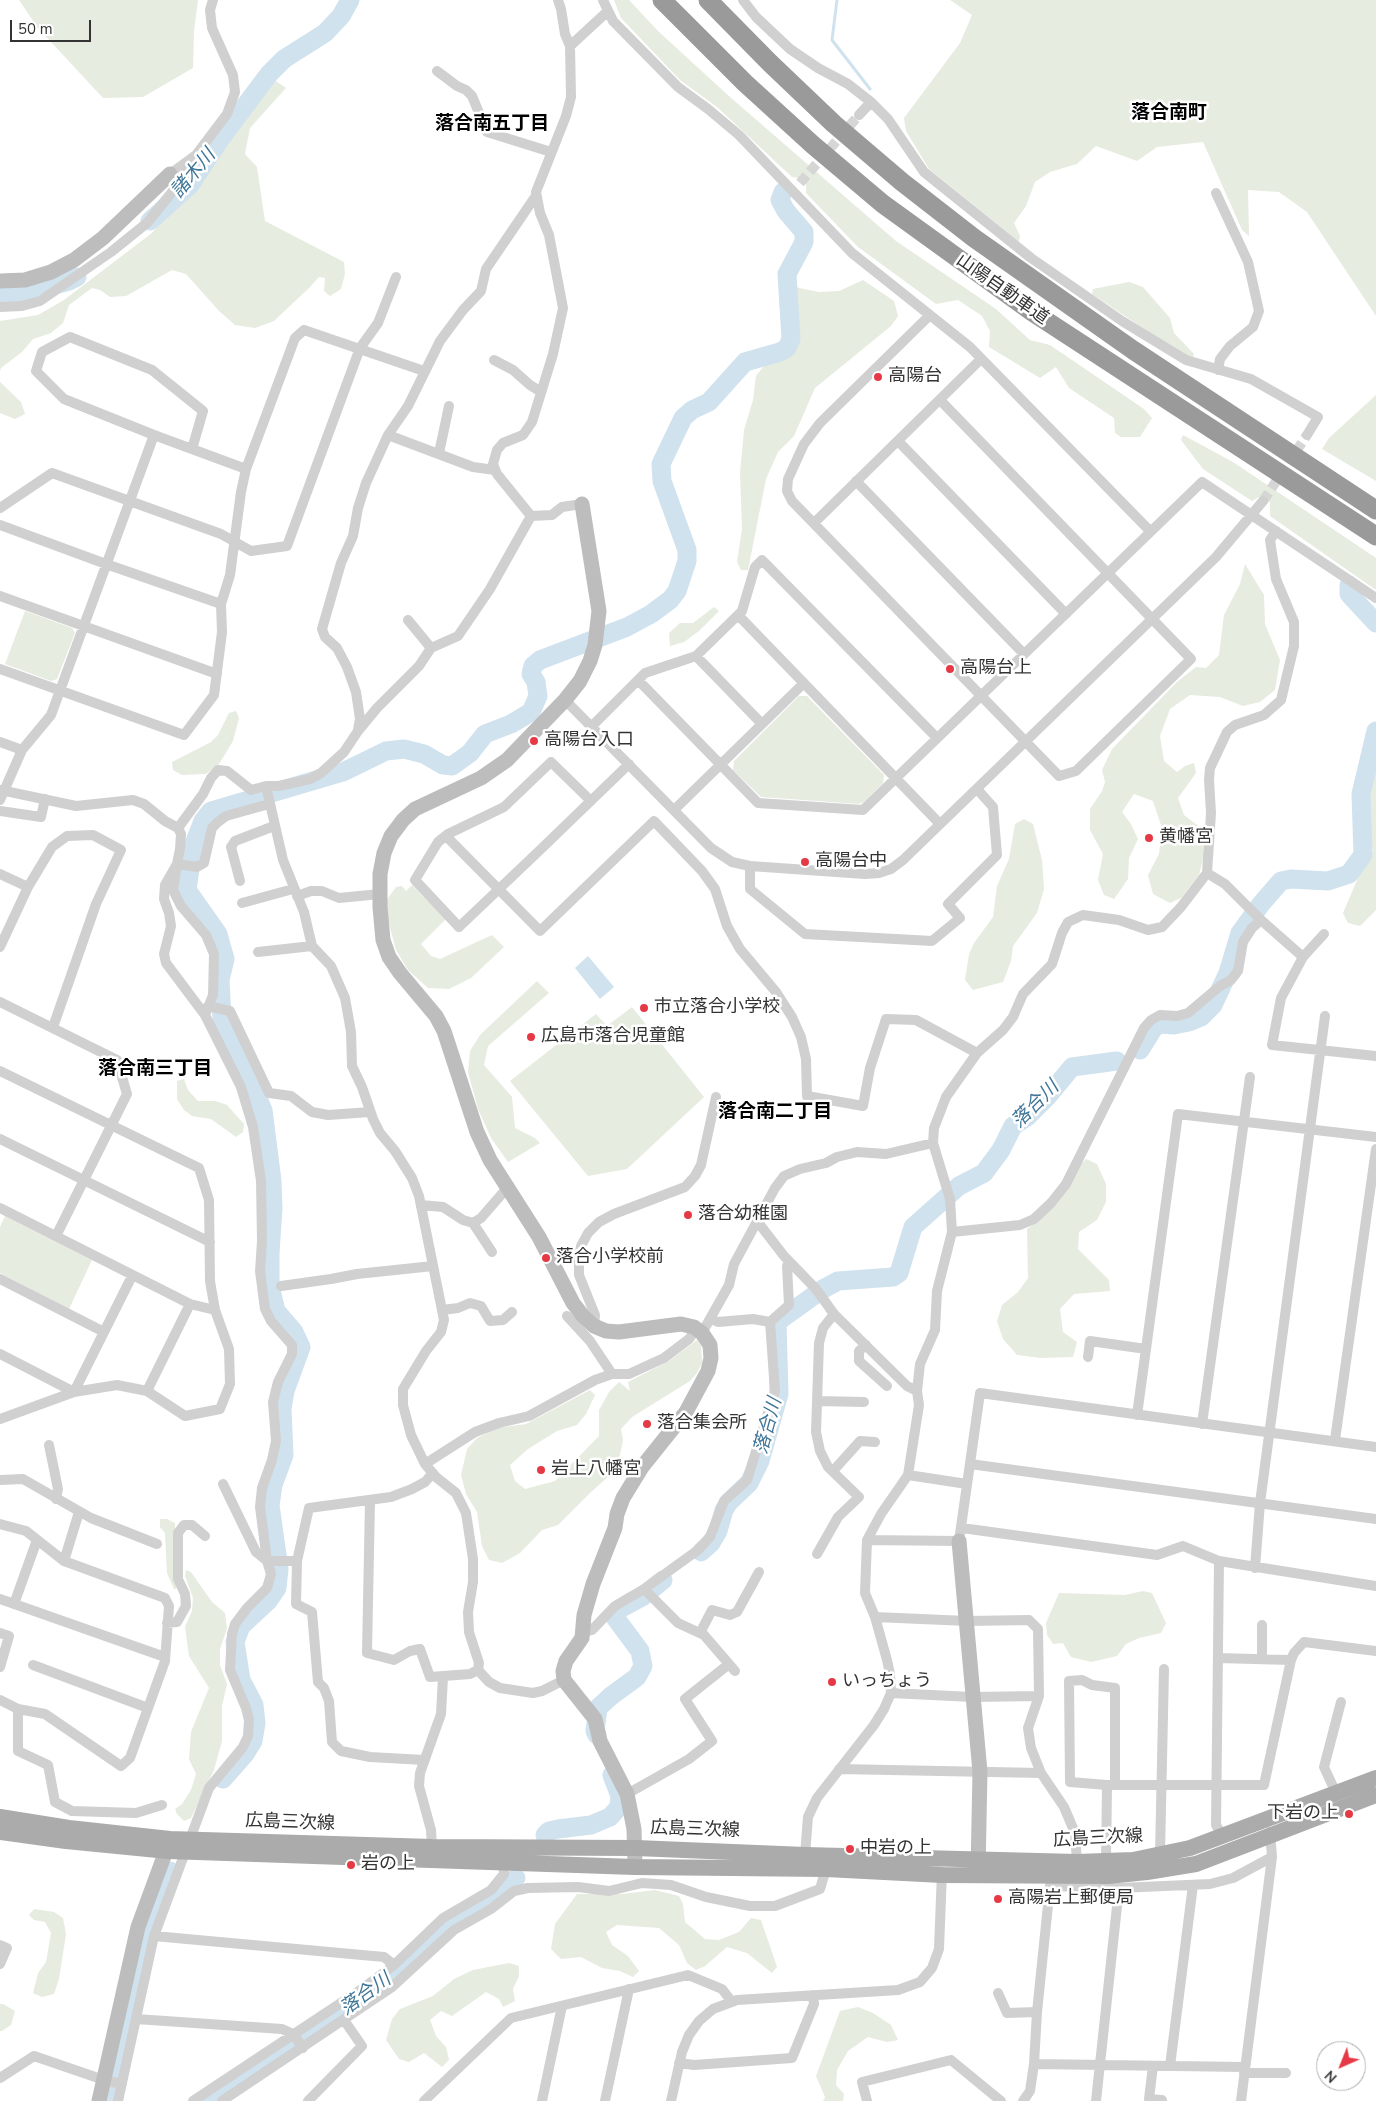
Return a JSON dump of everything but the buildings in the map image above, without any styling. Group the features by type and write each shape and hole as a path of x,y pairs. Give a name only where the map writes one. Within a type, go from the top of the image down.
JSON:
{"highway":[{"name":"山陽自動車道","path":"662,0 745,83 813,146 898,215 1039,316 1376,536"},
{"name":"山陽自動車道","path":"708,0 834,124 902,182 974,238 1133,350 1376,510"}],"main road":[{"name":"広島三次線","path":"0,1832 66,1842 503,1855 636,1848 943,1858 978,1867 1051,1881 1147,1872 1196,1864 1336,1793 1376,1778"},
{"name":"広島三次線","path":"188,1846 432,1847 635,1867 826,1869 942,1875 978,1867 1133,1860 1190,1848 1223,1837 1270,1828 1376,1795"},
{"name":"広島三次線","path":"0,1816 169,1845"}],"street":[{"path":"0,307 22,306 40,301 111,252 147,223 227,114 235,92 233,75 212,28 210,10 213,0"},
{"path":"358,731 360,719 356,692 347,666 337,648 325,637 322,629 341,562 353,536 358,508 366,483 388,435 408,406 440,341 463,310 481,291 486,269 535,197 566,116 571,97 570,46 565,34 558,0"},
{"path":"603,0 613,21 678,87 739,135 852,253 930,315 981,359 1150,531"},
{"path":"743,0 756,17 790,50 848,84 870,102 888,119 924,172 1031,258 1122,321 1186,360 1252,380 1318,417 1307,435"},
{"path":"570,46 608,12"},
{"path":"437,71 472,96 487,132 551,152"},
{"path":"859,115 870,102"},
{"path":"0,281 25,280 51,272 74,260 103,238 170,174 196,155"},
{"path":"793,192 800,183"},
{"path":"1216,192 1248,262 1259,311 1253,327 1230,346 1220,358 1218,370"},
{"path":"531,516 495,470 493,464 497,450 503,443 523,435 532,422 554,354 563,308 549,235 535,197"},
{"path":"0,508 52,473 221,534 251,551 287,546 360,348 378,323 396,277"},
{"path":"930,315 820,423 804,444 788,479 788,491 792,501 1059,776 1076,771 1191,659 940,400"},
{"path":"0,669 184,735 214,695 222,632 221,604 230,575 233,542 246,469 295,338 304,330 424,371"},
{"path":"192,448 203,410 152,370 70,337 42,352 36,371 64,399 246,469"},
{"path":"814,523 981,359"},
{"path":"494,360 513,370 541,392"},
{"path":"439,453 449,406"},
{"path":"0,800 22,750 51,715 154,435"},
{"path":"388,435 472,467 495,470"},
{"path":"898,441 1066,614"},
{"path":"856,481 1024,654"},
{"path":"638,680 758,803 864,810 1202,482 1376,598"},
{"path":"565,700 721,856 732,862 750,866 865,874 879,873 891,869 903,860 977,789 1216,557 1263,502"},
{"path":"531,516 552,515 562,507 582,504 599,611 595,645 590,661 580,681 565,700 496,769 415,809 403,820 391,836 384,853 380,874 382,940 389,957 436,1016 444,1031 476,1132 490,1160 539,1237 573,1303 594,1332 612,1374"},
{"path":"181,865 197,867 204,863 212,828 226,816 268,795 279,786 310,778 321,773 344,752 377,708 419,666 430,648 458,636 490,589 531,516"},
{"path":"0,525 221,604"},
{"path":"805,1855 808,1817 817,1798 874,1725 891,1693 890,1674 875,1617 865,1594 867,1540 881,1514 908,1475 919,1405 917,1391 920,1364 935,1330 938,1291 952,1232 949,1194 933,1143 934,1128 946,1097 976,1053 1003,1030 1013,1017 1023,994 1052,964 1062,933 1068,922 1083,915 1119,920 1148,930 1162,927 1181,907 1207,872 1211,813 1210,768 1227,732 1235,725 1264,716 1281,700 1294,646 1294,622 1276,579 1270,540 1276,531"},
{"path":"591,726 645,672 696,656 742,611 755,567 762,560 937,738"},
{"path":"0,596 217,674"},
{"path":"738,615 940,824"},
{"path":"408,620 430,648"},
{"path":"696,656 762,724"},
{"path":"674,810 804,683"},
{"path":"0,742 22,750"},
{"path":"591,801 551,762 504,808 446,836 438,842 415,880 459,927 591,801 629,764"},
{"path":"178,828 218,770 227,771 251,790 268,795"},
{"path":"750,866 750,889 806,934 932,941 960,918 948,904 997,855 993,807 977,789"},
{"path":"0,790 76,806 133,800 144,804 165,821 178,828 181,834 181,865 173,890 181,906 206,935 214,954 213,1010 253,1126 261,1181 262,1241 260,1271 265,1309 271,1321 292,1345 292,1354 278,1382 273,1402 276,1441 260,1507 274,1561 267,1588 247,1608 235,1624 232,1634 230,1670 246,1708 249,1720 248,1736 243,1747 210,1788 154,1936 118,2101"},
{"path":"268,795 283,860 304,912 312,946 331,966 345,998 351,1032 352,1066 380,1133 395,1151 412,1178 421,1205 444,1320 441,1332 426,1351 403,1389 403,1405 411,1435 426,1464 433,1473 456,1493 466,1512 473,1559 473,1582 468,1612 469,1632 479,1663 478,1670"},
{"path":"0,810 41,818 45,799"},
{"path":"446,836 540,931 654,821 702,871 715,890 727,926 740,949 776,992 792,1017 801,1037 806,1059 807,1096 863,1106 870,1068 886,1019 916,1020 976,1053"},
{"path":"240,881 231,847 235,841 274,826"},
{"path":"0,947 28,887 52,847 67,836 93,835 120,850 96,904 53,1027"},
{"path":"181,865 165,885 164,899 171,926 164,954 166,963 213,1010 230,1011 269,1093 291,1096 312,1112 328,1116 370,1112"},
{"path":"1207,872 1225,884 1261,920 1303,957"},
{"path":"0,874 28,887"},
{"path":"242,903 295,892 322,891 339,898 380,894"},
{"path":"952,1232 1020,1226 1034,1219 1051,1203 1066,1184 1144,1028 1151,1020 1160,1015 1177,1016 1188,1013 1220,986 1231,980 1238,971 1243,942 1252,928 1261,920"},
{"path":"1324,934 1303,957 1281,998 1272,1045 1376,1056"},
{"path":"258,952 312,946"},
{"path":"0,1002 117,1060 127,1094 56,1236"},
{"path":"1255,1568 1260,1503 1325,1016"},
{"path":"0,1071 199,1168 209,1200 210,1281 215,1310 229,1348 230,1384 220,1409 185,1416 147,1391 117,1385 74,1392 0,1419"},
{"path":"1202,1424 1250,1077"},
{"path":"594,1332 595,1315 580,1275 579,1259 581,1246 588,1233 599,1222 614,1214 685,1187 695,1176 700,1165 716,1097"},
{"path":"1137,1415 1178,1114 1376,1137"},
{"path":"0,1139 210,1242"},
{"path":"426,1464 475,1432 499,1423 530,1416 595,1380 612,1374 629,1374 664,1358 699,1331 711,1319 729,1285 734,1264 775,1188 784,1176 800,1169 826,1163 837,1157 857,1152 886,1154 933,1143"},
{"path":"1335,1440 1376,1149"},
{"path":"473,1223 481,1218 507,1188"},
{"path":"421,1205 442,1207 463,1220 473,1223 492,1252"},
{"path":"0,1208 190,1304 215,1310"},
{"path":"757,1221 789,1262 819,1293 834,1314 907,1386 917,1391"},
{"path":"770,1322 790,1305 787,1266 789,1262"},
{"path":"281,1286 357,1274 434,1266"},
{"path":"74,1392 132,1276"},
{"path":"0,1279 104,1332"},
{"path":"442,1310 458,1308 470,1303 481,1306 490,1322 503,1320 512,1312"},
{"path":"147,1391 190,1304"},
{"path":"817,1554 838,1518 859,1497 833,1472 820,1451 816,1432 819,1343 823,1328 834,1314"},
{"path":"568,1316 594,1332 619,1332 681,1324 699,1331 710,1346 711,1358 708,1371 686,1412 642,1467 624,1498 617,1514 615,1528 593,1584 584,1615 584,1632 562,1671 564,1680 595,1719 600,1741 627,1794 636,1848 635,1867"},
{"path":"711,1319 718,1322 753,1319 770,1322"},
{"path":"584,1632 592,1630 615,1606 644,1589 698,1550 710,1537 724,1501 747,1480 775,1391 770,1322"},
{"path":"1088,1357 1090,1341 1146,1349"},
{"path":"866,1345 859,1351 859,1361 887,1386"},
{"path":"0,1354 74,1392"},
{"path":"978,1867 980,1772 972,1697 960,1535 980,1393 1376,1447"},
{"path":"817,1401 864,1402"},
{"path":"833,1472 860,1441 875,1442"},
{"path":"48,1445 58,1489 56,1499"},
{"path":"970,1464 1376,1519"},
{"path":"424,1760 370,1757 342,1751 332,1742 329,1700 324,1688 318,1682 312,1612 296,1604 297,1562 309,1508 391,1497 425,1482 433,1473"},
{"path":"908,1475 967,1484"},
{"path":"0,1480 24,1479 78,1512 157,1544"},
{"path":"223,1484 256,1552 274,1561 297,1562"},
{"path":"370,1501 367,1653 394,1660 410,1651 420,1649 430,1677 470,1674 478,1670"},
{"path":"64,1561 78,1512"},
{"path":"0,1524 26,1531 64,1561 165,1598 168,1606 165,1657 130,1758 121,1766 45,1714 18,1709 0,1700"},
{"path":"167,1623 177,1622 186,1606 185,1594 178,1579 178,1533 184,1525 192,1525 205,1536"},
{"path":"867,1540 960,1535 1157,1555 1184,1546 1218,1561 1376,1586"},
{"path":"14,1604 37,1540"},
{"path":"1218,1561 1218,1784 1216,1824 1223,1837"},
{"path":"700,1633 712,1610 730,1615 737,1612 760,1572"},
{"path":"627,1794 689,1759 712,1741 685,1699 732,1667 704,1635 678,1623 644,1589"},
{"path":"0,1599 165,1657"},
{"path":"875,1617 967,1621 1029,1620 1038,1629 1038,1696 1028,1728 1031,1748 1041,1773 1064,1807 1075,1833 1077,1862"},
{"path":"1262,1625 1262,1659"},
{"path":"0,1633 8,1636 0,1667"},
{"path":"1106,1861 1111,1784 1114,1688 1092,1685 1082,1680 1069,1681 1070,1782 1111,1784 1264,1785 1294,1652 1304,1642 1376,1651"},
{"path":"1218,1658 1291,1660"},
{"path":"33,1664 148,1708"},
{"path":"1160,1854 1164,1669"},
{"path":"478,1670 489,1682 500,1688 533,1693 564,1680"},
{"path":"432,1847 431,1830 419,1786 420,1773 441,1714 443,1676"},
{"path":"891,1693 972,1697 1038,1696"},
{"path":"1336,1793 1324,1767 1341,1702"},
{"path":"18,1709 18,1751 48,1765 55,1802 72,1811 136,1813 162,1805"},
{"path":"838,1769 1041,1773"},
{"path":"69,1828 72,1811"},
{"path":"1241,2101 1272,1857 1270,1828"},
{"path":"99,2101 138,1927 169,1845"},
{"path":"222,2101 394,1965 442,1918 491,1890 504,1874 503,1855"},
{"path":"1023,2101 1030,2091 1034,2064 1037,2012 1051,1881 1118,1888 1210,1884 1233,1878 1272,1857"},
{"path":"671,2101 689,2035 699,2021 713,2009 732,2002 898,1990 920,1982 932,1968 939,1949 943,1858"},
{"path":"193,2101 298,2042 344,2020 392,1987 454,1930 491,1909 514,1891 528,1888 609,1890 642,1883 671,1886 706,1897 750,1906 775,1906 820,1889 826,1869"},
{"path":"1170,2066 1193,1885"},
{"path":"1096,2101 1118,1888"},
{"path":"154,1936 384,1957 394,1965"},
{"path":"0,1945 7,1948 0,1964"},
{"path":"424,2101 511,2018 688,1975 722,1989 732,2002"},
{"path":"605,2101 629,1989"},
{"path":"998,1994 1007,2013 1037,2012"},
{"path":"680,2063 694,2065 792,2058 814,2004 813,1995"},
{"path":"542,2101 562,2006"},
{"path":"136,2019 282,2029 298,2042"},
{"path":"308,2101 362,2046 344,2020"},
{"path":"0,2078 34,2056 104,2080 122,2084"},
{"path":"867,2101 862,2082 951,2060 994,2099"},
{"path":"1034,2064 1170,2066 1286,2073"},
{"path":"1153,2066 1149,2099 1162,2100"}],"shaded area":[{"path":"19,0 198,0 194,31 193,68 143,97 103,98 38,28"},
{"path":"614,0 629,0 658,31 730,97 896,241 996,309 1030,340 1050,345 1144,409 1152,418 1140,437 1121,437 1115,433 1114,418 1069,388 1056,367 1040,378 989,347 990,331 982,316 958,300 936,304 858,247 806,193 806,184 799,178 792,177 717,107 680,80 621,18"},
{"path":"950,0 1376,0 1376,316 1307,212 1279,192 1248,190 1249,236 1242,230 1203,142 1157,147 1137,161 1096,146 1077,164 1050,172 1035,182 1026,206 1014,223 1020,236 1019,242 929,169 906,131 904,118 960,43 972,15"},
{"path":"273,79 286,88 250,128 245,154 257,167 265,221 344,262 345,274 341,289 330,296 324,291 325,278 319,277 274,321 255,328 235,325 219,311 186,274 172,270 126,296 110,297 100,290 92,288 69,305 63,323 51,333 33,339 22,352 1,368 0,371 0,321 38,315 64,300 152,233 182,197 208,173 254,85"},
{"path":"863,280 894,301 898,316 891,326 815,388 794,436 778,452 766,479 748,570 741,570 737,562 742,529 740,473 744,430 753,400 756,376 770,358 789,351 795,340 779,305 782,286 788,281 799,288 819,292 839,291"},
{"path":"1129,282 1143,287 1170,318 1174,333 1194,354 1193,358 1182,354 1092,294 1093,289"},
{"path":"0,382 21,402 25,414 15,419 0,413"},
{"path":"1376,395 1376,481 1322,449 1329,438"},
{"path":"1183,435 1233,462 1376,558 1376,590 1270,516 1270,502 1261,496 1252,501 1203,469 1181,440"},
{"path":"1245,564 1264,595 1265,624 1280,660 1275,690 1260,702 1243,706 1220,697 1190,695 1170,709 1160,736 1164,761 1177,772 1185,766 1194,763 1196,773 1178,798 1184,815 1202,829 1204,855 1199,875 1181,898 1170,903 1153,894 1148,875 1159,854 1162,828 1153,801 1134,794 1122,812 1131,824 1138,839 1129,858 1128,879 1114,899 1104,895 1098,880 1103,854 1090,830 1090,809 1102,791 1105,782 1102,770 1112,749 1177,682 1196,667 1206,668 1219,655 1224,615 1240,584"},
{"path":"714,607 719,611 699,631 684,642 670,646 669,633 680,623 693,623"},
{"path":"25,611 72,628 75,633 57,679 51,681 5,664"},
{"path":"799,696 807,696 884,775 883,783 864,802 859,804 761,797 733,770 734,761"},
{"path":"236,711 239,718 233,741 219,764 206,774 182,775 173,770 172,762 211,742 218,735 229,713"},
{"path":"1376,744 1376,910 1360,926 1348,923 1343,913 1363,866 1373,851 1369,838 1359,824 1363,796"},
{"path":"1024,819 1033,824 1042,860 1044,889 1037,913 1013,946 1011,961 1003,982 973,990 965,980 969,954 974,943 993,917 997,886 1009,859 1015,824"},
{"path":"412,885 446,919 421,944 431,956 440,959 492,935 504,947 471,978 449,989 428,988 408,970 396,950 388,920 386,901 396,887 402,886 406,891"},
{"path":"537,981 549,993 488,1046 484,1065 512,1097 515,1128 535,1138 540,1143 508,1162 491,1138 478,1109 468,1072 470,1051 480,1035"},
{"path":"632,1007 704,1097 627,1169 588,1176 510,1081 596,1014 607,1026"},
{"path":"184,1079 188,1090 198,1101 215,1101 227,1105 244,1124 243,1132 236,1137 211,1119 192,1116 184,1110 177,1099 177,1081"},
{"path":"1086,1159 1097,1164 1106,1184 1106,1202 1097,1220 1079,1232 1078,1249 1109,1280 1110,1291 1074,1294 1060,1309 1063,1332 1077,1342 1073,1357 1041,1358 1017,1355 1003,1339 997,1321 1002,1305 1018,1292 1028,1278 1027,1229 1038,1220 1077,1168"},
{"path":"5,1216 92,1260 69,1309 0,1273 0,1227"},
{"path":"697,1340 701,1346 702,1363 697,1373 690,1381 632,1417 621,1429 623,1440 620,1455 610,1475 558,1525 542,1530 520,1553 502,1563 489,1560 482,1546 477,1512 466,1494 461,1475 467,1449 477,1438 497,1428 526,1424 590,1390 595,1395 586,1414 577,1425 557,1431 528,1449 510,1465 515,1481 525,1489 555,1481 599,1436 599,1410 609,1392 619,1382 630,1391 628,1382 669,1361"},
{"path":"160,1519 167,1519 175,1523 176,1589 174,1589 167,1573 165,1533 160,1527"},
{"path":"186,1570 191,1572 212,1602 225,1613 227,1628 220,1649 220,1665 227,1684 222,1706 222,1741 214,1770 191,1818 184,1821 175,1809 182,1804 191,1790 196,1774 189,1759 191,1732 209,1688 189,1656 185,1627 192,1611 193,1598 185,1576"},
{"path":"1143,1591 1152,1593 1166,1623 1161,1633 1139,1638 1126,1644 1117,1656 1091,1662 1071,1657 1063,1643 1053,1644 1047,1635 1046,1623 1059,1593 1125,1595"},
{"path":"655,1890 679,1896 683,1904 685,1922 705,1939 719,1940 739,1932 751,1918 761,1920 777,1967 772,1973 747,1953 727,1947 705,1966 696,1970 687,1963 679,1945 659,1928 617,1925 606,1932 612,1945 628,1956 639,1971 633,1977 620,1971 602,1968 581,1957 561,1959 551,1949 555,1924 577,1894 622,1894"},
{"path":"34,1909 54,1912 63,1918 66,1934 59,1979 54,1994 42,1997 33,1993 38,1973 46,1962 51,1933 45,1922 34,1920 29,1915"},
{"path":"509,1963 519,1966 519,1976 513,1989 515,2001 503,2007 499,1999 486,1992 452,2016 441,2011 430,2020 436,2036 446,2047 449,2060 442,2067 424,2053 409,2062 399,2059 386,2040 392,2019 400,2009 433,1996 454,1979 473,1970"},
{"path":"0,2004 15,2011 11,2025 2,2031 0,2031"},
{"path":"858,2007 873,2013 891,2025 898,2040 887,2042 868,2037 848,2051 837,2070 836,2085 844,2094 843,2101 823,2101 825,2097 816,2076 840,2011"}],"water":[{"path":"588,956 614,987 600,999 575,968"}],"waterway":[{"name":"諸木川","path":"150,221 190,185 221,138 269,74 284,59 325,33 341,16 350,0"},
{"path":"837,0 832,40 870,89"},
{"path":"223,1779 245,1754 253,1741 256,1723 254,1705 241,1680 235,1642 241,1626 268,1601 277,1588 279,1569 270,1505 273,1485 284,1455 282,1409 285,1391 301,1347 294,1332 276,1311 270,1286 273,1208 272,1181 263,1110 222,1018 220,980 225,959 218,934 187,890 193,847 203,821 211,811 343,772 386,751 404,749 424,754 443,765 452,766 470,753 485,734 511,724 531,712 538,696 536,682 531,674 533,666 540,660 627,627 651,614 670,600 677,591 687,561 687,550 662,481 661,464 683,418 692,410 709,402 745,362 780,352 787,348 791,339 787,274 804,242 804,232 786,211 780,200 783,192"},
{"name":"諸木川","path":"0,297 25,293 77,277"},
{"name":"落合川","path":"1349,585 1349,594 1376,623"},
{"name":"落合川","path":"1140,1050 1153,1029 1159,1024 1174,1025 1189,1022 1201,1017 1213,1005 1228,973 1240,933 1281,881 1291,879 1328,881 1349,874 1363,855 1361,794 1376,731"},
{"name":"落合川","path":"701,1552 711,1543 718,1531 724,1510 729,1502 749,1483 760,1461 779,1394 777,1322 823,1289 838,1281 893,1277 899,1273 913,1227 959,1186 984,1173 1001,1150 1013,1126 1027,1117 1048,1096 1072,1067 1117,1061"},
{"name":"落合川","path":"597,1735 595,1731 598,1708 637,1677 643,1666 640,1651 614,1616 618,1610 642,1597 663,1580"},
{"name":"落合川","path":"545,1835 549,1831 591,1825 610,1817 619,1807 620,1796 612,1775"},
{"path":"111,2101 140,1959 170,1871"},
{"name":"落合川","path":"206,2101 390,1979 453,1920 500,1895 516,1878"}],"tunnel":[{"path":"800,183 859,115"},
{"path":"1263,501 1307,435"}],"place":[{"name":"高陽台","path":"878,377"},
{"name":"高陽台上","path":"950,669"},
{"name":"高陽台入口","path":"534,741"},
{"name":"黄幡宮","path":"1149,838"},
{"name":"高陽台中","path":"805,862"},
{"name":"市立落合小学校","path":"644,1008"},
{"name":"広島市落合児童館","path":"531,1037"},
{"name":"落合幼稚園","path":"688,1215"},
{"name":"落合小学校前","path":"546,1258"},
{"name":"落合集会所","path":"647,1424"},
{"name":"岩上八幡宮","path":"541,1470"},
{"name":"いっちょう","path":"832,1682"},
{"name":"下岩の上","path":"1349,1814"},
{"name":"中岩の上","path":"850,1849"},
{"name":"岩の上","path":"351,1865"},
{"name":"高陽岩上郵便局","path":"998,1899"}],"district":[{"name":"落合南町","path":"1169,113"},
{"name":"落合南五丁目","path":"492,124"},
{"name":"落合南三丁目","path":"155,1069"},
{"name":"落合南二丁目","path":"775,1112"}]}
